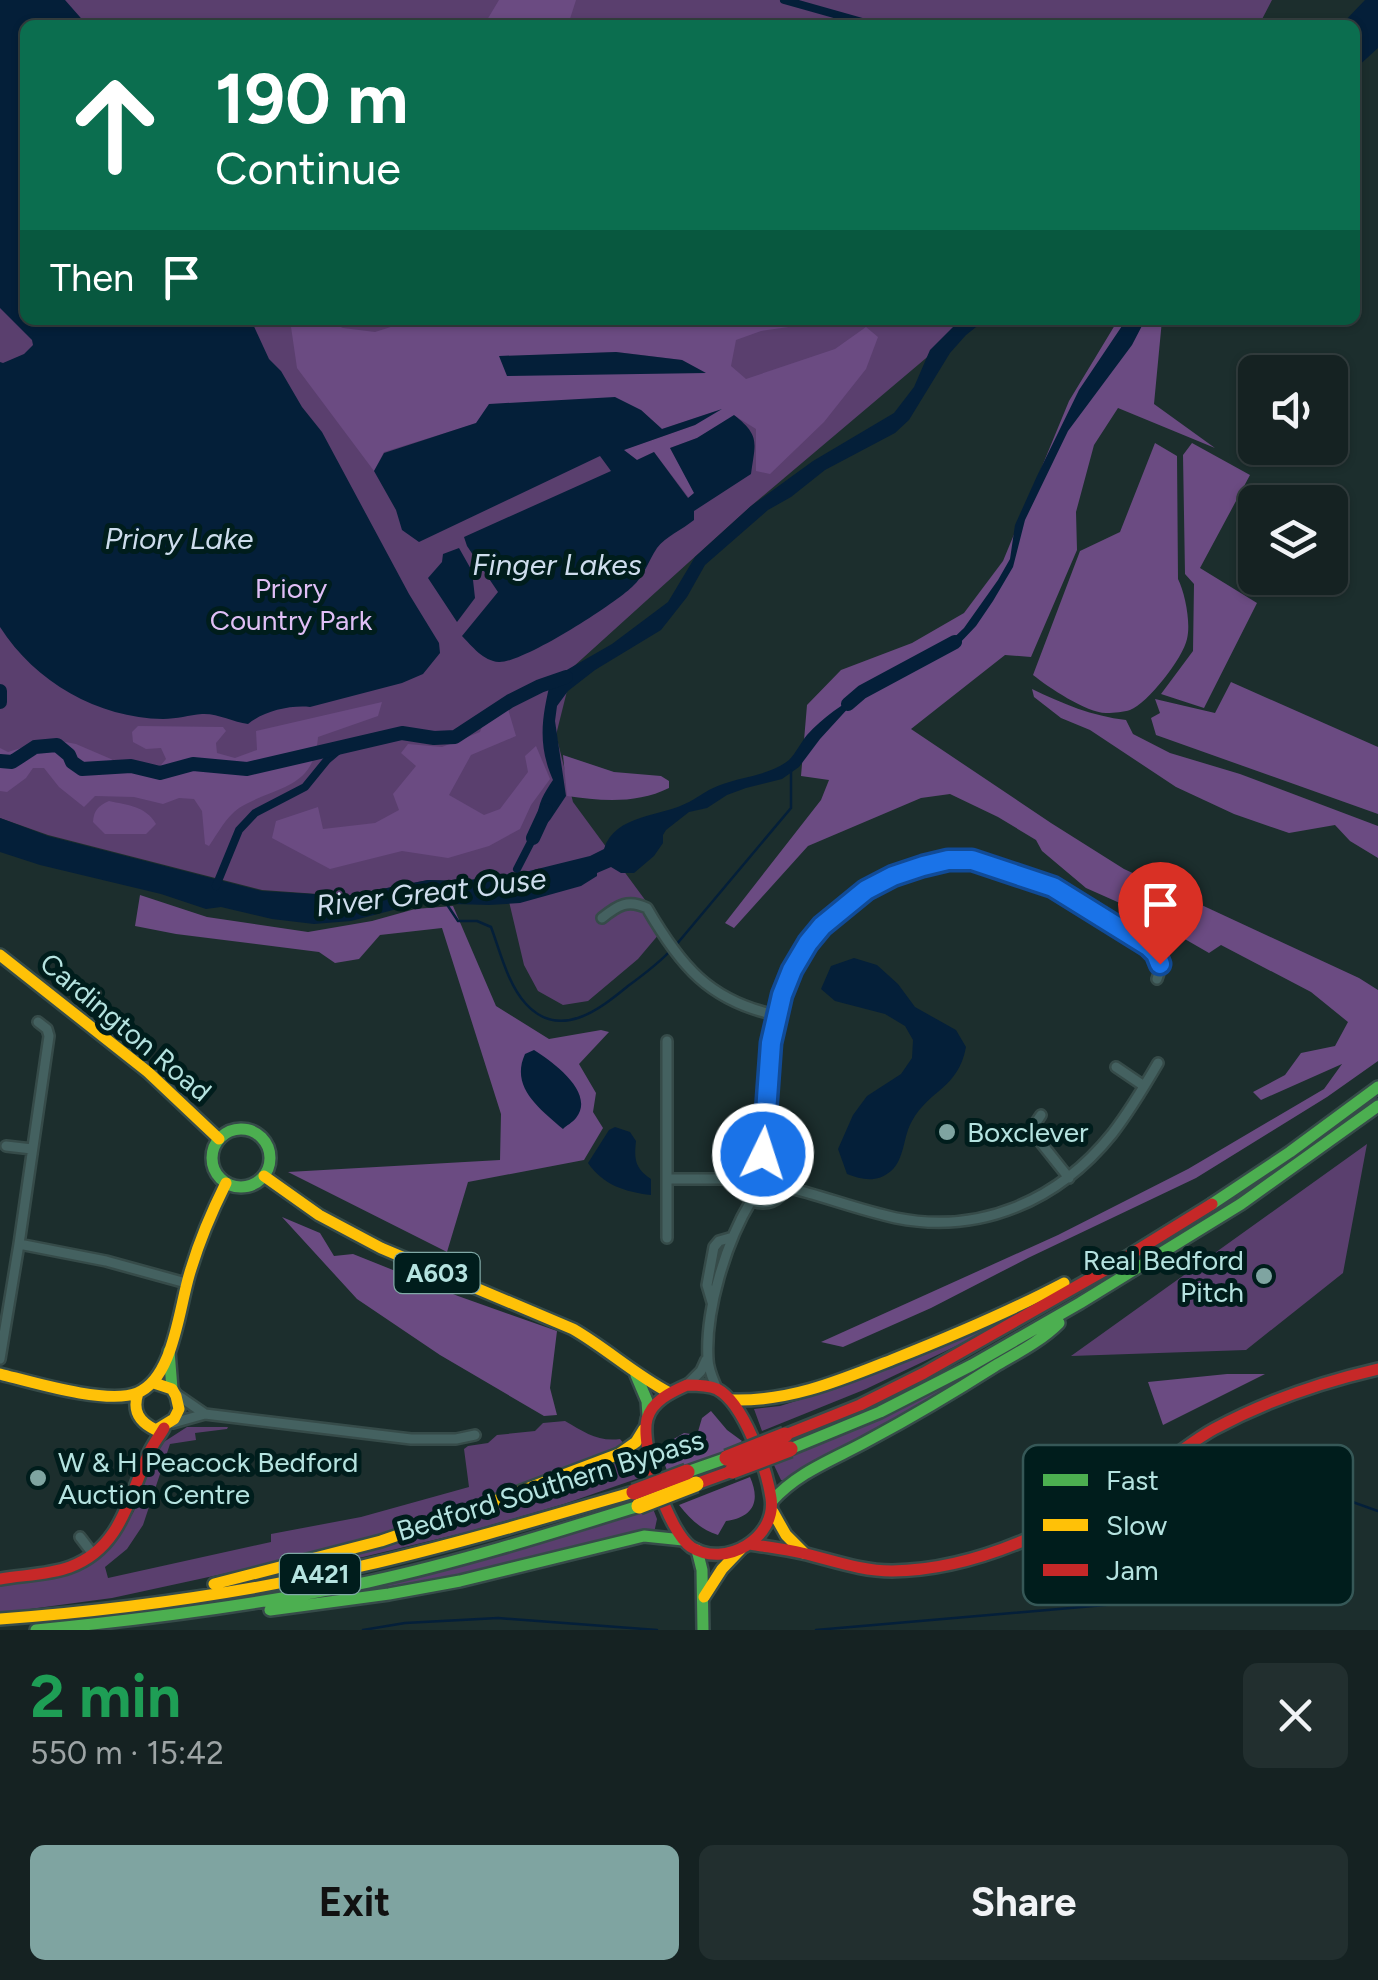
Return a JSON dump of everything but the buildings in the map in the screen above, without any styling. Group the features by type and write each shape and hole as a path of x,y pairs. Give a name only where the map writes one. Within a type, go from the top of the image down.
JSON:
{"main road":[{"name":"Cardington Road","path":"0,955 148,1072 219,1139"},
{"name":"Bedford Southern Bypass","path":"788,1442 1086,1283 1166,1235 1318,1133 1378,1087"},
{"name":"Bedford Southern Bypass","path":"36,1630 209,1611 477,1556 880,1412 1080,1303 1240,1204 1378,1106"},
{"path":"230,1131 257,1134 270,1156 264,1176 246,1187 226,1183 213,1166 213,1152 219,1139 230,1131"},
{"name":"A603","path":"264,1176 304,1206 391,1254 571,1328 607,1348 635,1374 668,1392"},
{"path":"154,1383 169,1351 186,1283 226,1183"},
{"path":"731,1400 751,1402 825,1386 956,1335 1136,1244 1166,1235"},
{"path":"704,1597 722,1569 760,1535 782,1488 992,1370 1051,1331 1080,1303"},
{"path":"149,1450 180,1408 169,1351"},
{"path":"1189,1445 1244,1413 1312,1386 1378,1370"},
{"path":"0,1374 110,1397 135,1412 146,1426 156,1430 169,1425"},
{"path":"635,1374 643,1387 646,1450 670,1516 702,1570 703,1627"},
{"path":"110,1397 138,1392 154,1383 174,1391"},
{"path":"168,1601 199,1588 349,1550 472,1510 619,1454 636,1442 656,1402 686,1385 717,1389 731,1400 766,1478 778,1524 804,1554"},
{"path":"135,1412 138,1392"},
{"path":"0,1579 76,1564 93,1554 116,1531 134,1499 149,1450 146,1426"},
{"name":"Bedford Southern Bypass","path":"0,1619 96,1611 272,1584 636,1499"},
{"path":"209,1611 264,1611 389,1594 508,1571 644,1536 690,1545 711,1554 725,1554 746,1546 804,1554 840,1565 905,1570 956,1562 1023,1540"}],"street":[{"path":"763,1154 771,1043 792,970 822,926 866,890 893,876 948,860 972,860 1053,887 1156,954 1160,964 1157,979"},
{"path":"602,918 625,903 647,908 694,975 740,1005 776,1015"},
{"path":"0,1359 49,1036 38,1022"},
{"path":"667,1041 667,1238"},
{"path":"786,1187 897,1218 954,1222 996,1215 1025,1204 1069,1178 1115,1130 1158,1064"},
{"path":"1116,1068 1144,1086"},
{"path":"1040,1115 1034,1134 1069,1178"},
{"path":"6,1146 32,1149"},
{"path":"763,1154 781,1162 786,1170 786,1187 768,1203 751,1201 738,1179 746,1161 763,1154"},
{"path":"667,1179 738,1179"},
{"path":"717,1389 708,1358 712,1304 707,1285 714,1247 733,1237 751,1201"},
{"path":"19,1244 106,1261 186,1283"},
{"path":"686,1385 708,1358"},
{"path":"174,1391 206,1414"},
{"path":"169,1425 206,1414 412,1439 475,1435"},
{"path":"80,1537 93,1554"}],"green space":[{"name":"Priory Country Park","path":"0,0 1272,0 1262,20 20,20 20,325 957,325 938,348 751,506 573,667 556,735 573,802 665,927 638,959 588,1001 563,1005 538,991 524,965 503,876 428,880 346,896 262,890 48,835 0,818"},
{"path":"1367,1144 1343,1273 1246,1350 1071,1356"},
{"path":"1023,1314 866,1389 762,1431 754,1409 780,1406 828,1391"},
{"path":"984,1366 786,1481 781,1480 773,1463"},
{"path":"565,1421 591,1435 620,1439 624,1444 613,1452 469,1506 315,1554 112,1598 0,1613 0,1584 95,1559 118,1538 134,1511 156,1447 187,1427 228,1427 195,1433 196,1440 170,1444 143,1525 127,1549 105,1567 108,1578 271,1542 271,1534 361,1517 469,1487 464,1449 468,1446 488,1443 497,1435 535,1431 543,1423"},
{"path":"628,1457 636,1461 642,1477 467,1532 259,1582 258,1578 492,1510"},
{"path":"652,1506 657,1519 654,1533 507,1566 322,1598"}],"shaded area":[{"path":"499,0 576,0 570,20 487,20"},
{"path":"291,325 337,325 375,332 397,325 803,325 761,331 736,340 731,366 746,379 835,349 866,327 878,337 866,369 824,422 770,474 756,471 756,429 735,416 670,448 695,493 689,498 654,452 637,460 623,450 695,425 716,411 662,429 641,410 477,423 384,452 374,471 297,368","holes":["616,352 682,360 704,372 499,357"]},
{"path":"1115,325 1162,325 1154,404 1215,448 1118,408 1094,445 1076,512 1077,550 1031,657 1005,655 911,729 1124,869 1378,990 1378,1061 1196,1178 843,1347 821,1342 1058,1235 1188,1169 1324,1089 1342,1064 1261,1100 1253,1092 1285,1075 1301,1053 1335,1046 1348,1022 1311,992 1221,945 1209,953 1131,908 1086,888 1042,851 1036,840 950,794 921,798 808,846 734,928 725,923 821,800 829,780 801,776 807,705 841,670 912,643 964,613 1003,561 1069,401"},
{"path":"1155,443 1177,456 1178,579 1187,608 1187,639 1172,668 1137,706 1122,712 1099,712 1068,699 1033,675 1080,551 1120,532"},
{"path":"1192,443 1250,475 1245,485 1238,485 1238,497 1200,568 1238,595 1257,603 1204,708 1161,694 1193,651 1194,584 1185,574 1183,455"},
{"path":"1231,682 1378,747 1378,814 1156,735 1151,718 1160,713 1155,699 1215,713"},
{"path":"1032,689 1078,709 1126,720 1133,734 1170,753 1240,774 1378,826 1378,858 1350,841 1335,825 1289,833 1234,814 1176,787 1090,730 1061,718 1034,697"},
{"path":"382,702 378,716 318,737 315,754 301,777 239,808 209,846 205,844 202,811 194,799 179,798 163,804 134,797 95,796 84,807 59,787 44,768 33,768 7,792 0,791 0,748 8,752 50,739 76,744 125,769 152,776 166,759 161,748 146,749 133,742 132,732 138,726 223,727 226,731 216,743 217,753 235,758 257,750 256,731"},
{"path":"508,709 516,736 471,755 449,795 484,815 500,809 528,772 525,756 536,746 550,779 520,829 489,846 448,858 402,851 330,869 272,838 276,821 318,807 323,829 375,823 399,810 393,794 416,766 401,753 408,744 442,747 480,732 485,718"},
{"path":"563,755 614,772 661,776 669,781 669,788 632,799 567,796"},
{"path":"109,801 141,810 156,824 146,834 105,834 93,822 97,809"},
{"path":"140,895 207,917 308,932 415,909 453,906 496,1006 549,1039 609,1032 579,1064 596,1093 593,1112 603,1128 584,1160 468,1182 447,1252 288,1172 500,1160 501,1114 442,928 380,935 359,959 335,963 319,952 135,926"},
{"path":"282,1217 320,1233 334,1256 353,1254 557,1331 550,1388 557,1415 544,1416 440,1355 357,1299"},
{"path":"1265,1374 1163,1425 1148,1382"},
{"path":"711,1411 742,1441 732,1450 668,1473 667,1443 684,1433 697,1435 702,1418"},
{"path":"750,1477 755,1494 752,1507 743,1516 726,1521 718,1535 696,1523 679,1505"}],"water":[{"name":"Priory Lake","path":"0,0 65,0 83,20 20,20 20,325 253,325 269,359 322,432 439,643 440,653 423,674 310,707 278,710 248,724 208,714 168,719 115,712 70,693 31,664 0,627 0,362 24,354 33,345 0,308"},
{"path":"1365,0 1378,0 1378,48 1360,64 1360,20 1346,20"},
{"path":"955,325 979,325 950,353 909,420 895,433 825,470 768,510 705,565 687,597 661,630 568,691 557,706 555,721 566,796 550,820 543,827 538,825 541,801 553,780 543,730 551,679 612,644 668,602 695,557 751,506 813,461 894,413 914,387 930,350"},
{"path":"1123,325 1142,325 1068,431 1025,520 1013,567 993,601 957,646 910,667 942,649 964,628 998,580 1010,559 1015,525 1079,390"},
{"path":"616,352 682,360 706,373 507,376 499,356"},
{"name":"Finger Lakes","path":"615,397 641,410 662,429 722,409 695,425 624,450 637,460 654,452 688,498 694,493 670,448 697,438 734,415 749,429 754,441 751,474 694,511 694,520 660,544 636,582 607,606 527,653 499,662 488,659 462,636 498,592 464,537 611,471 600,456 419,542 402,530 396,510 374,471 384,453 476,423 489,404"},
{"name":"Finger Lakes","path":"459,548 472,571 475,598 457,622 428,578 442,562 443,554"},
{"path":"863,692 799,767 782,779 746,788 707,808 689,812 666,830 654,856 634,873 621,873 611,867 581,886 520,903 420,903 351,921 314,924 221,907 206,909 0,852 0,818 48,836 262,891 346,896 428,880 461,881 517,874 590,856 604,849 618,829 628,823 782,765 820,722"},
{"path":"854,958 877,965 915,1007 956,1030 966,1047 957,1072 912,1121 896,1166 875,1179 847,1174 838,1149 853,1115 867,1096 901,1074 912,1058 913,1040 905,1026 885,1014 835,1001 821,989 831,966"},
{"path":"534,1050 570,1079 581,1099 576,1118 563,1129 536,1105 524,1087 521,1066 525,1054"},
{"path":"615,1127 630,1132 636,1141 637,1163 651,1179 651,1195 615,1186 588,1163"}],"waterway":[{"path":"784,0 855,20"},
{"name":"River Great Ouse","path":"848,704 862,692 955,642"},
{"path":"0,761 12,762 35,747 57,745 82,769 131,766 160,773 193,764 247,769 402,733 455,737 510,701 566,677"},
{"path":"0,691 0,702"},
{"path":"216,886 239,830 255,813 305,787 346,744"},
{"path":"676,945 791,808 791,771"},
{"path":"533,838 546,810"},
{"path":"517,869 533,838"},
{"path":"446,903 458,921 477,921 491,927 514,987 526,1004 552,1020 566,1021 592,1012 670,951"},
{"path":"1353,1502 1378,1511"},
{"path":"816,1630 1105,1605"},
{"path":"363,1630 405,1623 498,1618 657,1630"}],"traffic: fast":[{"path":"1212,1204 1378,1087"},
{"path":"790,1449 880,1412 1080,1303 1241,1204 1378,1106"},
{"path":"241,1129 261,1138 270,1158 261,1178 241,1187 221,1178 212,1158 221,1138 241,1129"},
{"path":"772,1501 806,1474 933,1404 1059,1323"},
{"path":"169,1351 172,1389"},
{"path":"636,1375 647,1401 648,1415"},
{"path":"687,1472 727,1458"},
{"path":"36,1630 202,1610 368,1582 470,1557 639,1506"},
{"path":"270,1610 460,1581 644,1536 683,1540"},
{"path":"697,1550 702,1570 703,1630"}],"traffic: slow":[{"path":"0,955 148,1072 219,1139"},
{"path":"264,1176 319,1215 381,1248 573,1329 668,1392"},
{"path":"0,1374 107,1396 137,1393 150,1385 168,1356 195,1258 226,1183"},
{"path":"731,1400 774,1397 835,1382 959,1332 1064,1283"},
{"path":"138,1393 138,1415 156,1430 174,1419 179,1409 172,1389 154,1383"},
{"path":"214,1584 381,1541 471,1510 619,1454 636,1442 644,1429"},
{"path":"639,1506 696,1484"},
{"path":"0,1619 182,1599 317,1576 634,1492"},
{"path":"773,1512 786,1535 804,1553"},
{"path":"704,1597 741,1549"}],"traffic: jam":[{"path":"785,1435 860,1405 924,1373 1212,1204"},
{"path":"1189,1445 1274,1401 1378,1369"},
{"path":"687,1385 714,1388 727,1397 745,1422 765,1471 771,1498 766,1526 746,1546 733,1552 704,1553 682,1538 665,1507 652,1467 646,1432 649,1413 663,1398 687,1385"},
{"path":"0,1579 62,1570 101,1548 121,1520 164,1428"},
{"path":"727,1458 785,1435"},
{"path":"732,1471 790,1449"},
{"path":"696,1484 732,1471"},
{"path":"634,1492 687,1472"},
{"path":"750,1544 892,1571 963,1561 1023,1540"}],"place":[{"name":"Boxclever","path":"947,1132"},
{"name":"Real Bedford Pitch","path":"1264,1276"},
{"name":"W & H Peacock Bedford Auction Centre","path":"38,1478"}],"route":[{"path":"763,1154 771,1043 792,970 822,926 866,890 893,876 948,860 972,860 1018,875 1062,892 1148,946 1160,964"}]}
